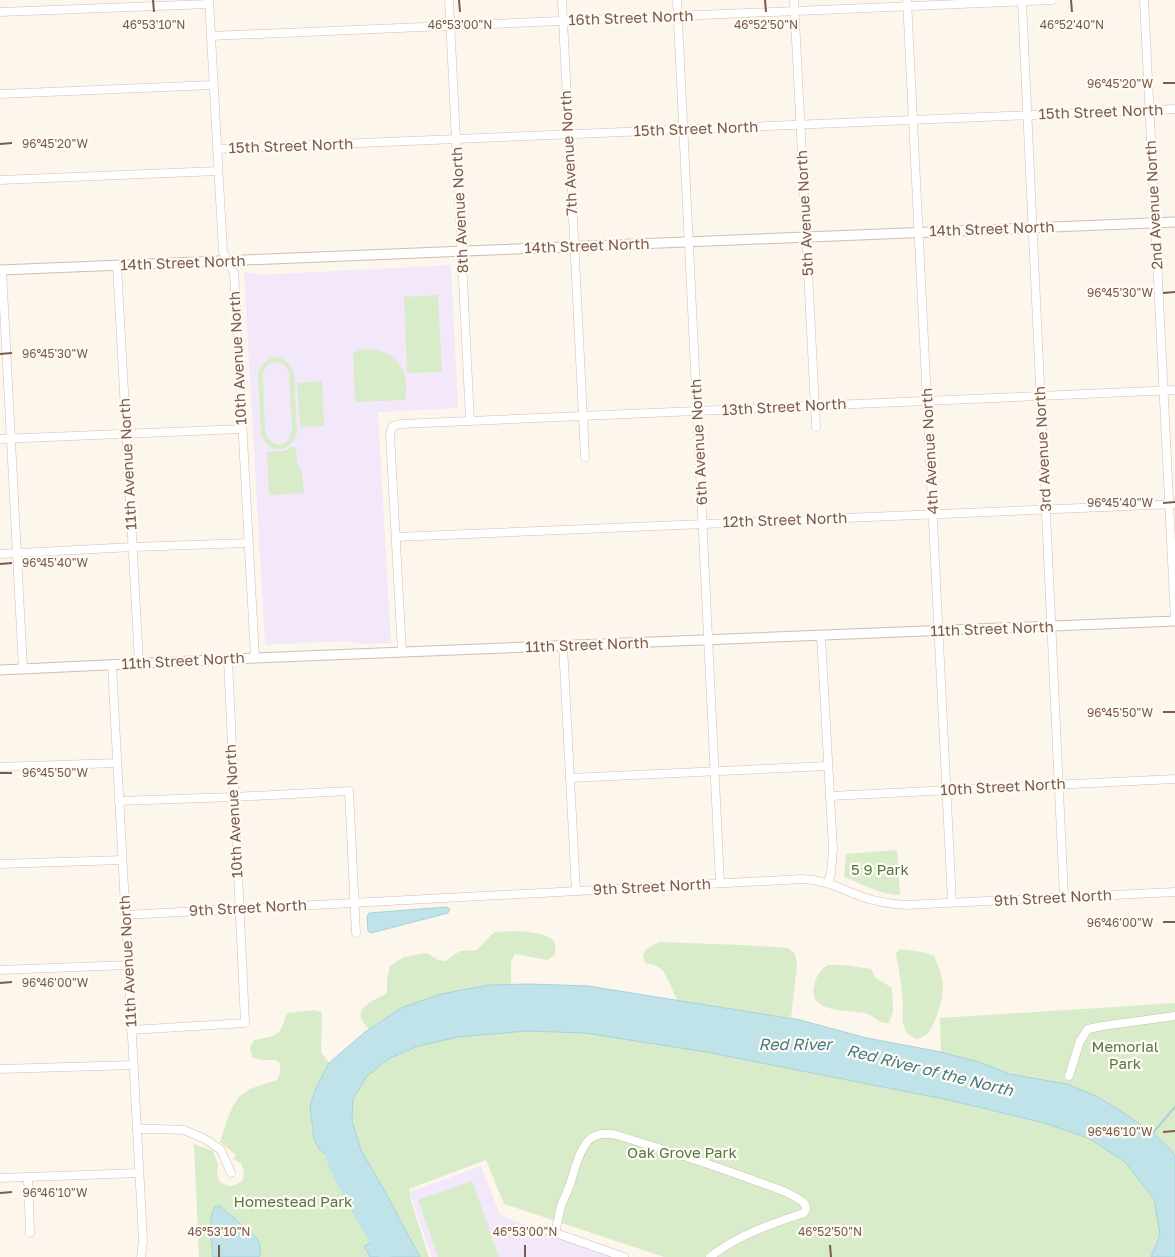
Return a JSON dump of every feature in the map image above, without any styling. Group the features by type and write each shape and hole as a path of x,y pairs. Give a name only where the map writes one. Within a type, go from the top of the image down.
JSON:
{"street":[{"name":"8th Avenue North","path":"449,0 470,420"},
{"name":"7th Avenue North","path":"562,0 585,457"},
{"name":"6th Avenue North","path":"677,0 720,883"},
{"name":"5th Avenue North","path":"794,0 816,426"},
{"name":"16th Street North","path":"211,36 794,11 907,3 1052,0"},
{"name":"2nd Avenue North","path":"1144,0 1164,390 1172,504 1175,621"},
{"name":"3rd Avenue North","path":"1022,1 1064,897"},
{"path":"0,12 209,2"},
{"name":"10th Avenue North","path":"209,2 222,252 234,273 254,658"},
{"name":"4th Avenue North","path":"907,3 952,902"},
{"path":"0,94 214,85"},
{"name":"15th Street North","path":"217,150 1175,109"},
{"name":"15th Street North","path":"0,180 218,171"},
{"name":"14th Street North","path":"1,270 1175,222"},
{"name":"11th Avenue North","path":"117,265 139,663"},
{"path":"1,270 12,439 23,669"},
{"name":"13th Street North","path":"396,537 390,434 393,426 400,424 1175,390"},
{"path":"0,439 242,429"},
{"name":"12th Street North","path":"396,537 1172,504"},
{"path":"396,537 402,652"},
{"path":"0,554 248,543"},
{"name":"11th Street North","path":"0,670 1175,621"},
{"path":"821,636 833,860 828,883"},
{"path":"563,646 576,891"},
{"name":"10th Avenue North","path":"132,1030 245,1024 228,659"},
{"name":"11th Avenue North","path":"112,664 140,1173 143,1240 141,1257"},
{"path":"0,767 117,763"},
{"path":"570,778 828,766"},
{"name":"10th Street North","path":"830,796 1175,779"},
{"path":"120,801 349,790 356,933"},
{"path":"0,864 122,860"},
{"name":"9th Street North","path":"125,914 803,879 828,883 864,897 889,904 1175,892"},
{"path":"0,970 128,965"},
{"path":"1069,1076 1080,1041 1088,1029 1175,1016"},
{"path":"0,1069 134,1064"},
{"path":"137,1129 184,1130 205,1139 221,1150 231,1173"},
{"path":"555,1233 561,1206 583,1148 595,1136 604,1133 613,1134 721,1168 778,1189 800,1199 806,1204 804,1213 756,1229 710,1257"},
{"path":"0,1178 140,1173"},
{"path":"28,1177 30,1233"},
{"path":"547,1230 624,1257"}],"shaded area":[{"path":"451,265 458,408 378,412 391,643 363,644 345,641 265,645 244,273 257,275"},
{"path":"481,1166 500,1215 615,1257 432,1257 409,1192"}],"green space":[{"path":"438,295 442,372 407,373 404,297"},
{"path":"363,349 384,353 398,363 403,370 405,379 405,400 355,402 353,353"},
{"path":"275,357 285,360 290,364 294,374 297,431 295,439 291,444 280,449 274,449 269,446 261,433 258,375 260,368 271,358","holes":["275,362 285,365 289,374 292,430 287,441 280,444 271,442 265,432 263,376 268,365"]},
{"path":"322,381 324,426 300,427 297,383"},
{"path":"291,447 296,447 297,464 302,472 304,493 269,495 267,452 285,451"},
{"name":"5 9 Park","path":"897,850 900,895 879,891 844,877 846,854"},
{"path":"495,932 537,933 552,939 555,943 555,955 547,960 515,954 511,962 511,984 489,985 441,994 401,1008 369,1029 363,1022 361,1012 364,1007 387,993 390,966 404,957 427,953 438,960 445,961 460,951 477,950"},
{"path":"659,942 788,948 795,954 797,965 791,1018 678,1001 663,971 657,966 645,963 643,955 646,949"},
{"path":"900,949 934,956 941,973 942,996 935,1020 929,1032 917,1039 907,1033 903,1023 902,992 896,953"},
{"path":"828,965 845,965 871,969 875,977 892,988 893,1012 889,1023 882,1022 865,1013 831,1009 817,1002 814,995 816,980 818,974"},
{"name":"Memorial Park","path":"1175,1003 1175,1156 1153,1133 1096,1096 1035,1079 1009,1074 982,1063 941,1052 940,1018"},
{"name":"Homestead Park","path":"314,1010 322,1012 321,1052 329,1063 316,1088 310,1106 314,1140 320,1150 329,1157 343,1180 374,1242 365,1246 370,1257 199,1257 194,1144 213,1151 218,1164 217,1175 220,1182 232,1186 243,1180 244,1171 241,1163 233,1159 236,1155 220,1142 226,1122 239,1097 251,1089 277,1080 280,1073 280,1063 275,1060 260,1060 252,1057 250,1047 254,1040 277,1034 282,1027 287,1013"},
{"name":"Oak Grove Park","path":"527,1031 585,1033 706,1052 949,1100 1044,1123 1088,1138 1125,1162 1154,1199 1160,1235 1151,1257 664,1257 504,1204 486,1160 409,1189 429,1257 420,1257 361,1150 352,1121 353,1099 367,1076 390,1058 418,1046 458,1037"},
{"path":"472,1181 499,1257 438,1257 418,1200"}],"water":[{"path":"446,907 450,909 448,913 371,933 368,931 367,917 369,913"},
{"name":"Red River","path":"489,985 588,986 800,1020 867,1038 941,1052 982,1063 1009,1074 1067,1084 1096,1096 1153,1133 1175,1156 1175,1257 1151,1257 1160,1235 1154,1199 1125,1162 1088,1138 1044,1123 949,1100 706,1052 585,1033 527,1031 458,1037 418,1046 390,1058 367,1076 353,1099 352,1121 361,1150 420,1257 370,1257 364,1246 374,1242 343,1180 329,1157 320,1150 314,1140 310,1106 316,1088 329,1063 365,1032 401,1008 441,994"},
{"path":"220,1206 257,1238 260,1248 259,1257 213,1257 211,1217 215,1207"}],"waterway":[{"path":"1152,1134 1175,1107"},
{"name":"Red River of the North","path":"331,1157 356,1208 386,1257"}]}
